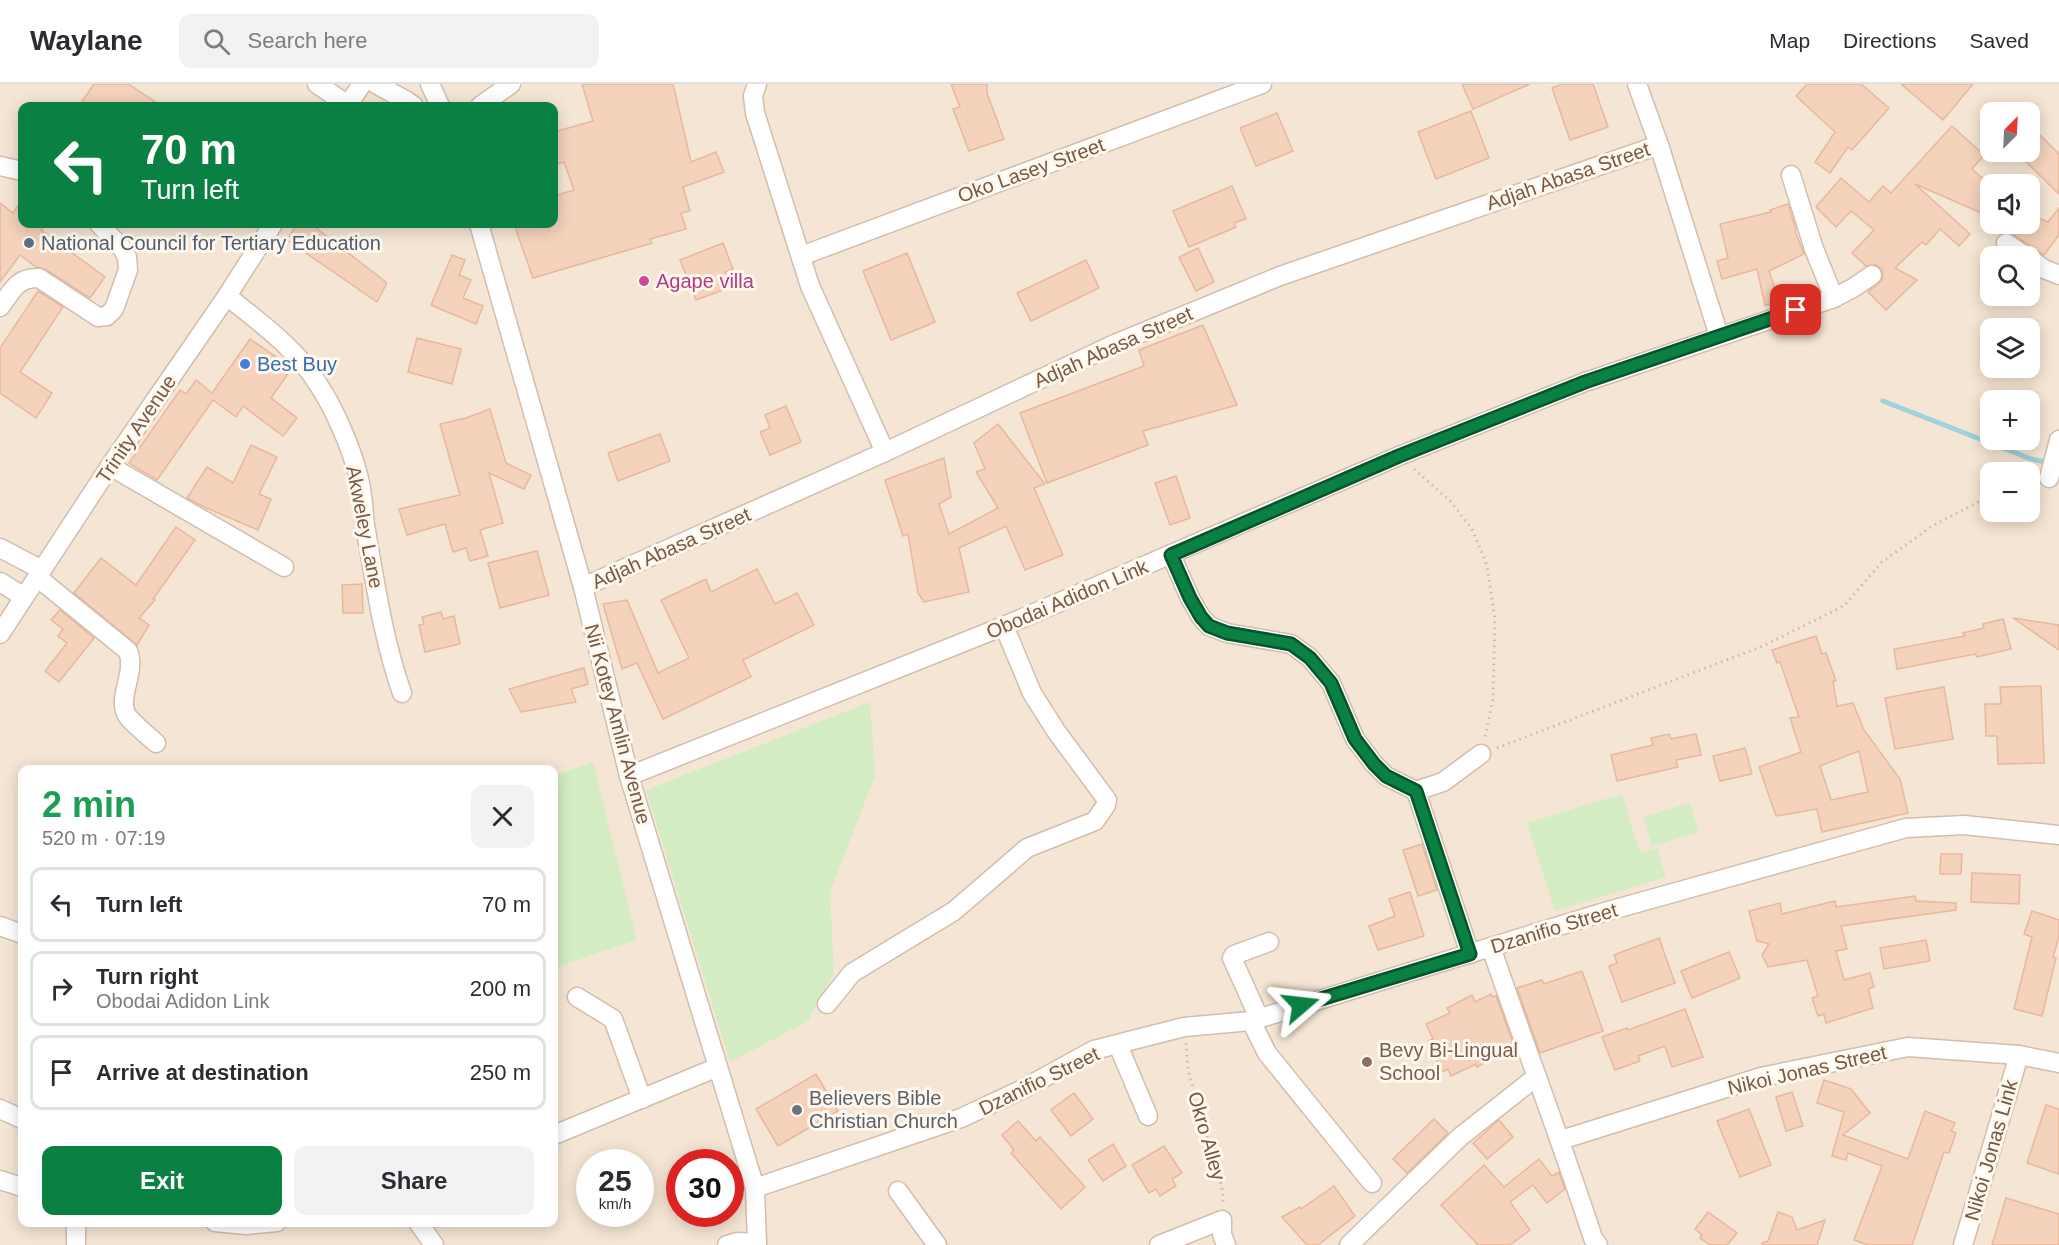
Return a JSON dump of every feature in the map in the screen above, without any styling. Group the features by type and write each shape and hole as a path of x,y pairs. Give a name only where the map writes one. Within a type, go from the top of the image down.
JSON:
{"street":[{"path":"317,84 342,102"},
{"path":"350,102 362,84"},
{"path":"376,84 409,102"},
{"path":"430,84 438,102"},
{"path":"486,102 511,84"},
{"path":"757,84 753,96 755,112 810,286 885,452"},
{"name":"Oko Lasey Street","path":"801,256 1262,84"},
{"path":"1637,84 1659,145 1719,336"},
{"name":"Adjah Abasa Street","path":"583,587 885,452 1117,343 1280,276 1659,145"},
{"path":"0,166 18,170"},
{"path":"1791,175 1814,249 1834,298"},
{"path":"0,307 17,284 28,277 39,278 98,317 107,316 114,309 128,270 127,257 122,248 103,228"},
{"name":"Trinity Avenue","path":"0,634 270,228"},
{"name":"Nii Kotey Amlin Avenue","path":"480,228 583,587 629,776 755,1188 757,1244"},
{"path":"2006,243 2011,246"},
{"path":"2040,266 2059,275"},
{"name":"Obodai Adidon Link","path":"629,776 1004,626 1399,456 1585,382 1834,298 1872,275"},
{"name":"Akweley Lane","path":"227,296 278,338 304,365 332,408 358,476 389,656 402,693"},
{"path":"2050,474 2059,442"},
{"path":"110,466 284,567"},
{"path":"0,548 40,573 128,651 132,660 132,668 124,698 124,708 128,716 156,743"},
{"path":"1171,555 1190,598 1209,626 1227,633 1291,644 1310,658 1331,683 1355,739 1386,776 1416,791 1443,782 1481,754"},
{"path":"0,582 24,597"},
{"path":"827,1004 852,973 954,911 1027,848 1095,821 1106,805 1107,800 1056,731 1032,693 1004,626"},
{"path":"1416,791 1470,954"},
{"name":"Dzanifio Street","path":"755,1188 961,1118 1023,1089 1094,1050 1184,1027 1255,1019 1601,913 1906,828 1964,825 2059,835"},
{"path":"0,926 18,933"},
{"path":"1269,942 1234,955 1232,958 1267,1053 1372,1183"},
{"path":"1491,947 1536,1077 1561,1140 1593,1238 1598,1245"},
{"path":"577,997 613,1019 642,1099"},
{"path":"1118,1045 1148,1116"},
{"name":"Nikoi Jonas Street","path":"1561,1140 1761,1077 1908,1047 2019,1055 2059,1062"},
{"name":"Nikoi Jonas Link","path":"1962,1245 2019,1055"},
{"path":"558,1134 718,1067"},
{"path":"1349,1245 1460,1137 1536,1077"},
{"path":"0,1109 18,1117"},
{"path":"0,1180 18,1186"},
{"path":"898,1191 937,1245"},
{"path":"1159,1245 1222,1220 1222,1234 1226,1245"},
{"path":"76,1227 76,1245"},
{"path":"421,1227 434,1245"},
{"path":"727,1245 736,1242 757,1244"}],"path":[{"path":"1399,456 1451,502 1472,529 1487,566 1495,620 1493,699 1481,754"},
{"path":"1481,754 1763,646 1844,606 1882,562 1932,526 1980,501"},
{"name":"Okro Alley","path":"1184,1027 1188,1070 1223,1192 1222,1220"}],"shaded area":[{"path":"0,84 2059,84 2059,1245 0,1245"}],"green space":[{"path":"870,702 875,776 830,892 834,973 808,1021 730,1062 646,790"},
{"path":"593,762 637,940 558,967 558,774"},
{"path":"1622,794 1640,853 1657,848 1666,877 1555,911 1527,823"},
{"path":"1690,803 1699,832 1652,846 1643,817"}],"building":[{"path":"94,84 128,84 156,102 82,102"},
{"path":"582,84 673,84 691,162 716,152 724,172 683,187 690,211 681,213 686,229 650,239 652,243 533,278 515,228 558,228 558,195 574,190 564,162 558,164 558,131 593,121"},
{"path":"951,84 987,84 987,93 1004,139 969,151 953,109 960,107"},
{"path":"1462,84 1530,84 1473,109"},
{"path":"1562,84 1593,84 1608,127 1570,140 1552,88"},
{"path":"1807,84 1861,84 1889,108 1852,150 1848,147 1830,173 1815,162 1835,132 1796,96"},
{"path":"1901,84 1973,84 1943,120"},
{"path":"1471,111 1489,158 1436,179 1418,132"},
{"path":"1277,113 1293,151 1256,166 1240,128"},
{"path":"1952,126 1980,151 1980,160 1972,169 1980,176 1980,212 1915,184 1970,234 1959,246 1940,229 1926,245 1922,242 1895,268 1917,280 1886,310 1868,292 1882,280 1882,269 1876,265 1866,266 1852,253 1874,230 1851,211 1836,227 1816,207 1841,178 1869,202 1883,186 1891,193"},
{"path":"2040,135 2059,154 2059,194 2026,162 2040,162"},
{"path":"1232,186 1246,219 1234,223 1236,227 1189,247 1173,211"},
{"name":"National Council for Tertiary Education","path":"0,203 13,213 18,206 18,228 43,228 41,230 105,277 90,298 45,269 36,267 20,255 0,282"},
{"path":"1788,204 1804,254 1769,271 1779,302 1765,305 1757,269 1722,279 1717,261 1728,258 1720,224 1771,212 1770,210"},
{"path":"2059,208 2059,235 2044,255 2040,252 2040,246 2030,246 2014,235 2040,234 2040,218 2048,222"},
{"path":"294,228 316,228 387,283 377,302 287,240"},
{"path":"723,243 733,269 725,272 731,287 696,300 680,260"},
{"path":"1198,248 1214,282 1196,291 1179,257"},
{"path":"907,253 935,322 891,340 863,271"},
{"path":"452,255 465,260 459,275 471,280 463,298 483,306 476,324 431,305"},
{"path":"1086,260 1099,288 1031,321 1017,293"},
{"path":"38,291 63,307 20,372 52,393 36,418 0,393 0,348"},
{"path":"1203,325 1237,405 1143,431 1148,445 1047,483 1020,413 1144,366 1139,350"},
{"path":"417,338 461,349 452,384 408,372"},
{"path":"250,339 292,368 271,398 297,418 283,436 243,406 236,417 213,400 157,480 129,463 180,390 186,394 196,380 212,393"},
{"path":"786,406 801,442 770,455 760,432 770,428 765,415"},
{"path":"490,409 506,463 531,475 524,489 489,473 503,523 480,530 488,556 470,561 466,548 453,552 445,524 407,535 399,509 460,495 440,424"},
{"path":"998,424 1045,484 1034,488 1063,555 1025,570 1006,526 959,548 969,592 924,602 918,593 908,534 903,536 885,480 944,458 951,497 939,504 949,534 998,508 976,472 985,469 974,443"},
{"path":"660,434 670,461 618,481 608,453"},
{"path":"251,445 277,457 259,494 271,499 258,530 187,498 207,467 233,483"},
{"path":"1176,476 1190,518 1170,525 1155,483"},
{"path":"176,527 195,540 153,599 155,600 139,618 149,625 137,645 74,593 101,558 136,585"},
{"path":"537,551 549,595 500,608 488,563"},
{"path":"757,569 775,604 797,593 814,625 743,660 751,677 663,719 637,663 622,669 603,604 627,600 658,673 689,658 661,600 706,579 711,592"},
{"path":"362,584 363,613 343,613 342,585"},
{"path":"60,610 94,638 59,682 45,671 67,643 58,636 63,629 51,620"},
{"path":"441,612 443,619 454,616 460,644 425,652 419,625 424,624 422,617"},
{"path":"2013,618 2059,625 2059,650"},
{"path":"2003,619 2011,649 1977,657 1975,654 1897,669 1894,649 1965,636 1963,633 1984,628 1983,624"},
{"path":"1816,636 1822,654 1826,653 1836,681 1833,681 1837,706 1853,703 1864,730 1900,779 1908,813 1822,832 1817,809 1776,816 1759,767 1801,752 1790,718 1799,717 1780,662 1777,663 1772,650","holes":["1859,751 1868,792 1831,800 1820,766"]},
{"path":"584,668 588,684 571,689 576,702 521,712 509,689"},
{"path":"2041,686 2044,763 1998,764 1997,736 1986,736 1985,704 2001,704 2000,687"},
{"path":"1944,687 1953,739 1895,749 1885,698"},
{"path":"1669,734 1671,739 1696,734 1701,755 1676,760 1678,767 1617,781 1611,755 1653,745 1651,738"},
{"path":"1745,748 1752,774 1720,781 1713,756"},
{"path":"1422,844 1437,890 1418,896 1403,850"},
{"path":"1941,854 1962,854 1961,874 1940,874"},
{"path":"1972,873 2020,875 2019,904 1971,902"},
{"path":"1410,892 1424,936 1378,950 1369,926 1395,916 1389,899"},
{"path":"1915,896 1916,901 1956,903 1956,910 1841,926 1847,949 1836,951 1844,980 1870,973 1874,987 1868,989 1873,1008 1826,1023 1824,1014 1818,1016 1812,998 1818,996 1807,960 1768,967 1762,955 1769,944 1757,941 1749,911 1780,903 1782,914 1835,901 1836,907"},
{"path":"2032,911 2059,920 2059,937 2053,957 2056,958 2042,1016 2014,1009 2032,937 2024,934"},
{"path":"1659,938 1675,983 1622,1002 1609,966 1617,963 1614,955"},
{"path":"1926,940 1930,961 1884,969 1880,948"},
{"path":"1729,952 1740,978 1692,998 1681,971"},
{"path":"1582,971 1603,1031 1540,1053 1517,988 1542,980 1544,984"},
{"path":"1491,994 1492,997 1496,996 1513,1043 1500,1050 1502,1054 1477,1067 1476,1064 1451,1076 1448,1069 1442,1072 1428,1041 1433,1039 1426,1024 1450,1013 1447,1008 1472,995 1475,1002"},
{"path":"1685,1009 1703,1057 1672,1067 1665,1046 1638,1056 1640,1061 1615,1070 1602,1037"},
{"name":"Believers Bible Christian Church","path":"816,1074 838,1111 778,1146 756,1109"},
{"path":"1824,1080 1851,1089 1870,1113 1843,1135 1908,1159 1925,1111 1955,1123 1951,1131 1956,1133 1949,1153 1944,1152 1912,1245 1868,1245 1854,1240 1882,1166 1848,1153 1846,1160 1832,1156 1844,1112 1817,1103"},
{"path":"1792,1092 1803,1126 1786,1131 1776,1097"},
{"path":"1074,1093 1093,1119 1071,1136 1051,1110"},
{"path":"2046,1105 2059,1109 2059,1174 2027,1163"},
{"path":"1749,1109 1771,1165 1740,1177 1717,1121"},
{"path":"1434,1119 1448,1133 1407,1173 1393,1159"},
{"path":"1499,1120 1513,1137 1487,1159 1473,1143"},
{"path":"1018,1121 1036,1141 1040,1137 1085,1187 1061,1209 1011,1153 1014,1150 1002,1135"},
{"path":"1113,1144 1126,1166 1103,1181 1088,1160"},
{"path":"1164,1146 1182,1173 1172,1179 1176,1186 1160,1196 1156,1189 1149,1193 1132,1165"},
{"path":"1539,1159 1552,1176 1559,1172 1565,1189 1547,1203 1533,1185 1510,1202 1530,1230 1510,1245 1478,1245 1441,1205 1484,1165 1504,1187"},
{"path":"1334,1186 1355,1216 1318,1245 1307,1245 1282,1217 1300,1207 1301,1209"},
{"path":"2006,1198 2059,1214 2059,1245 1992,1245"},
{"path":"1708,1212 1737,1233 1727,1245 1710,1245 1700,1238 1702,1235 1695,1229"},
{"path":"1778,1212 1792,1217 1797,1230 1825,1220 1817,1245 1762,1245 1768,1241"}],"waterway":[{"path":"1883,401 2031,459 2050,463"}],"place":[{"name":"National Council for Tertiary Education","path":"29,243"},
{"name":"Agape villa","path":"644,281"},
{"name":"Best Buy","path":"245,364"},
{"name":"Bevy Bi-Lingual School","path":"1367,1062"},
{"name":"Believers Bible Christian Church","path":"797,1110"}],"route":[{"path":"1301,1005 1470,954 1416,791 1386,776 1374,764 1355,739 1331,683 1310,658 1291,644 1227,633 1209,626 1190,598 1171,555 1399,456 1585,382 1796,310"}]}
